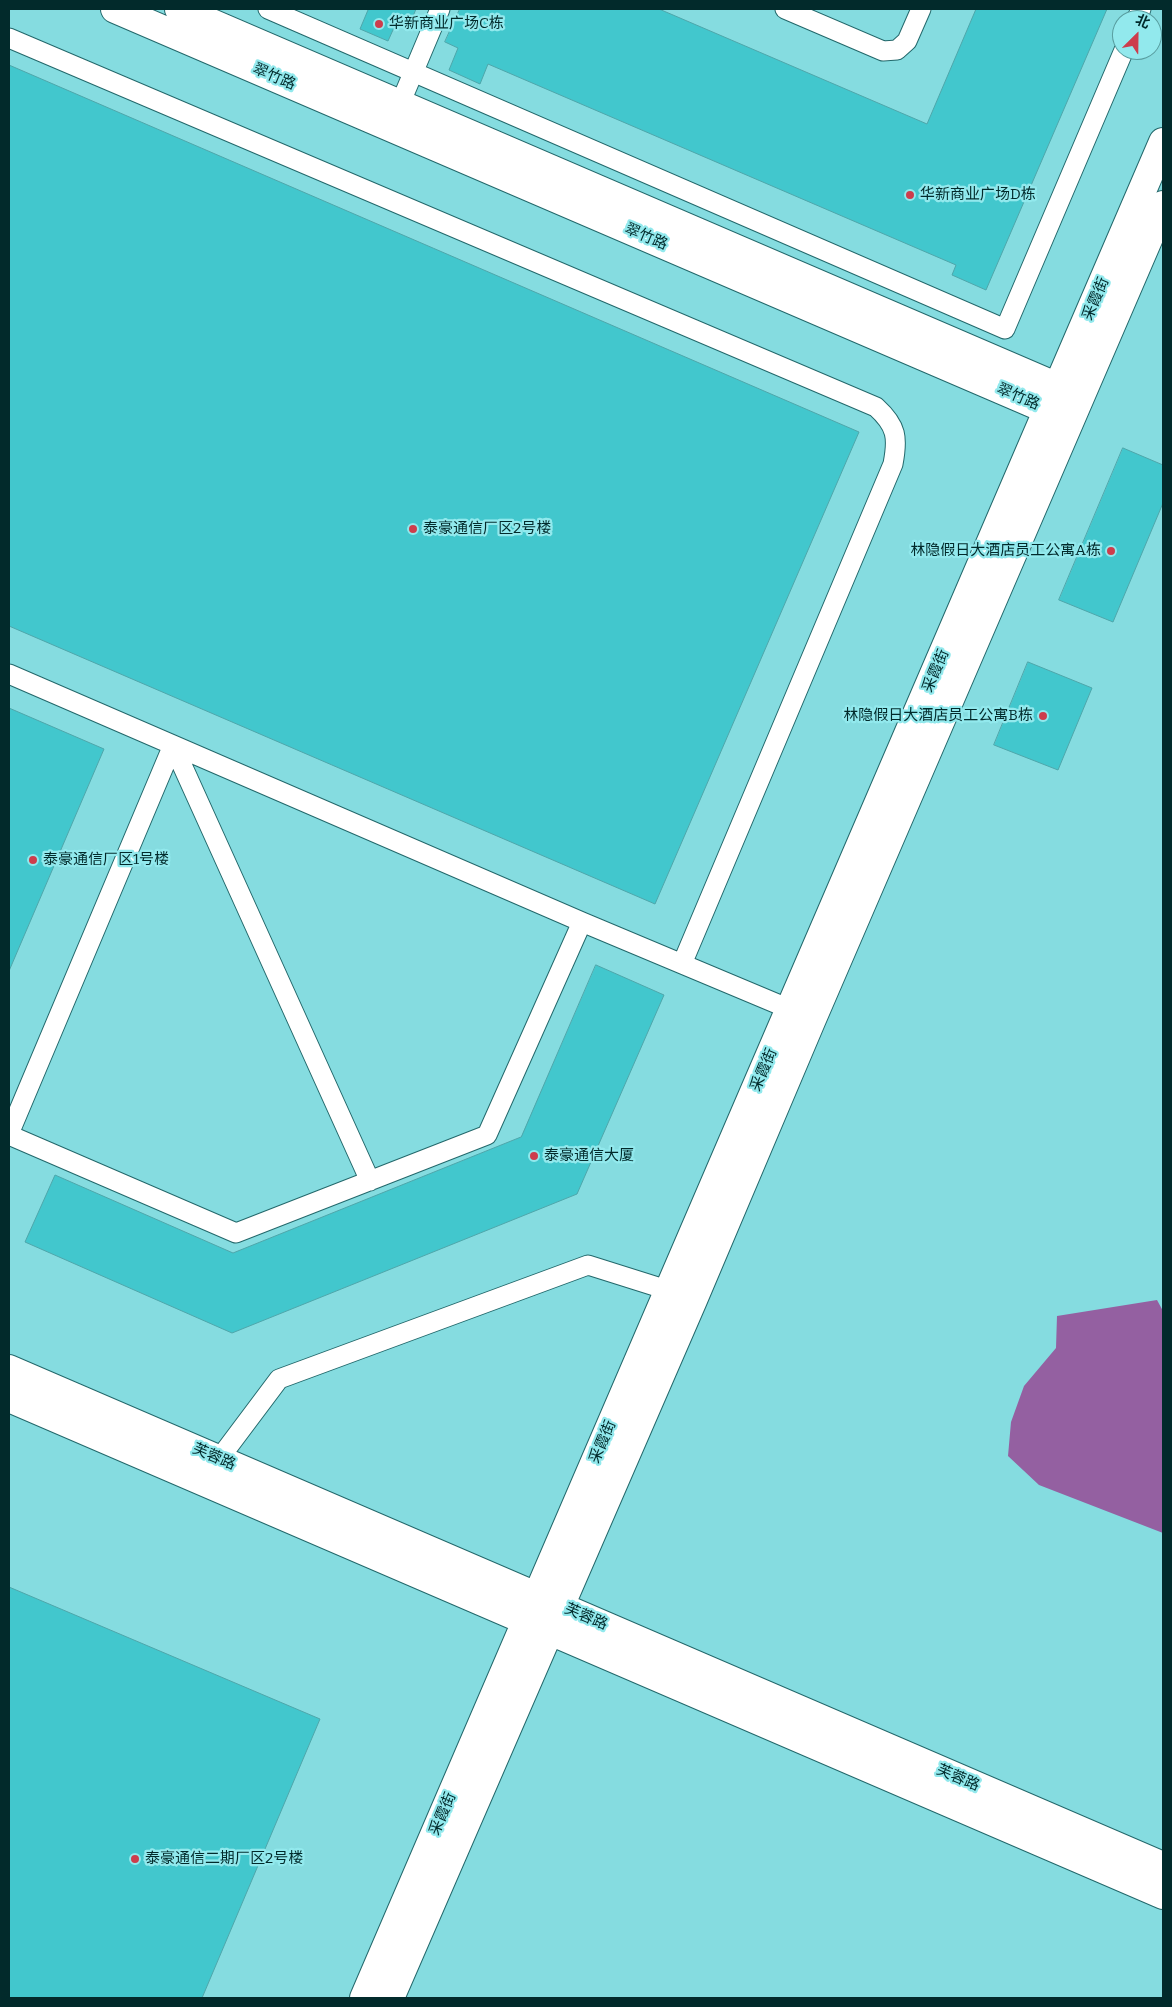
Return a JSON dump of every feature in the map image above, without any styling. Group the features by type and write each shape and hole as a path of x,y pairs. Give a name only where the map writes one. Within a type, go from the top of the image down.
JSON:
{"street":[{"name":"翠竹路","path":"115,9 1053,398"},
{"name":"翠竹路","path":"179,9 400,104 1075,408"},
{"name":"采霞街","path":"390,1998 548,1601 801,1014 1053,398 1163,142"},
{"name":"采霞街","path":"801,1014 1075,408 1163,205"},
{"name":"芙蓉路","path":"9,1369 1163,1866"},
{"name":"芙蓉路","path":"9,1398 1163,1895"},
{"name":"采霞街","path":"364,1998 538,1626"}],"lane":[{"path":"268,9 1005,329 1120,60"},
{"path":"400,104 440,9"},
{"path":"785,9 883,51 897,50 907,41 921,9"},
{"path":"9,38 876,407 887,417 895,431 896,448 893,464 682,964"},
{"path":"9,674 582,922 801,1014"},
{"path":"173,745 9,1134 236,1233 487,1135 582,922"},
{"path":"173,745 370,1181"},
{"path":"219,1459 279,1379 588,1265 681,1294"}],"shaded area":[{"path":"1157,1300 1163,1311 1163,1533 1039,1485 1008,1456 1011,1422 1024,1386 1056,1348 1057,1316"}],"building":[{"name":"华新商业广场C栋","path":"365,9 416,9 409,26 397,21 388,41 360,29 368,10"},
{"name":"华新商业广场D栋","path":"460,9 659,9 927,124 976,9 1107,9 986,290 952,275 956,265 488,64 480,84 449,70 458,48 445,42"},
{"name":"泰豪通信厂区2号楼","path":"9,65 859,432 655,904 9,626"},
{"name":"林隐假日大酒店员工公寓A栋","path":"1123,448 1163,465 1163,503 1113,622 1059,600"},
{"name":"林隐假日大酒店员工公寓B栋","path":"1028,662 1092,688 1058,770 994,745"},
{"name":"泰豪通信厂区1号楼","path":"9,708 104,749 9,971"},
{"name":"泰豪通信大厦","path":"596,965 664,995 577,1194 232,1333 25,1242 55,1175 233,1253 521,1137"},
{"name":"泰豪通信二期厂区2号楼","path":"9,1587 320,1719 202,1998 9,1998"}],"place":[{"name":"华新商业广场C栋","path":"379,24"},
{"name":"华新商业广场D栋","path":"910,195"},
{"name":"泰豪通信厂区2号楼","path":"413,529"},
{"name":"林隐假日大酒店员工公寓A栋","path":"1111,551"},
{"name":"林隐假日大酒店员工公寓B栋","path":"1043,716"},
{"name":"泰豪通信厂区1号楼","path":"33,860"},
{"name":"泰豪通信大厦","path":"534,1156"},
{"name":"泰豪通信二期厂区2号楼","path":"135,1859"}]}
